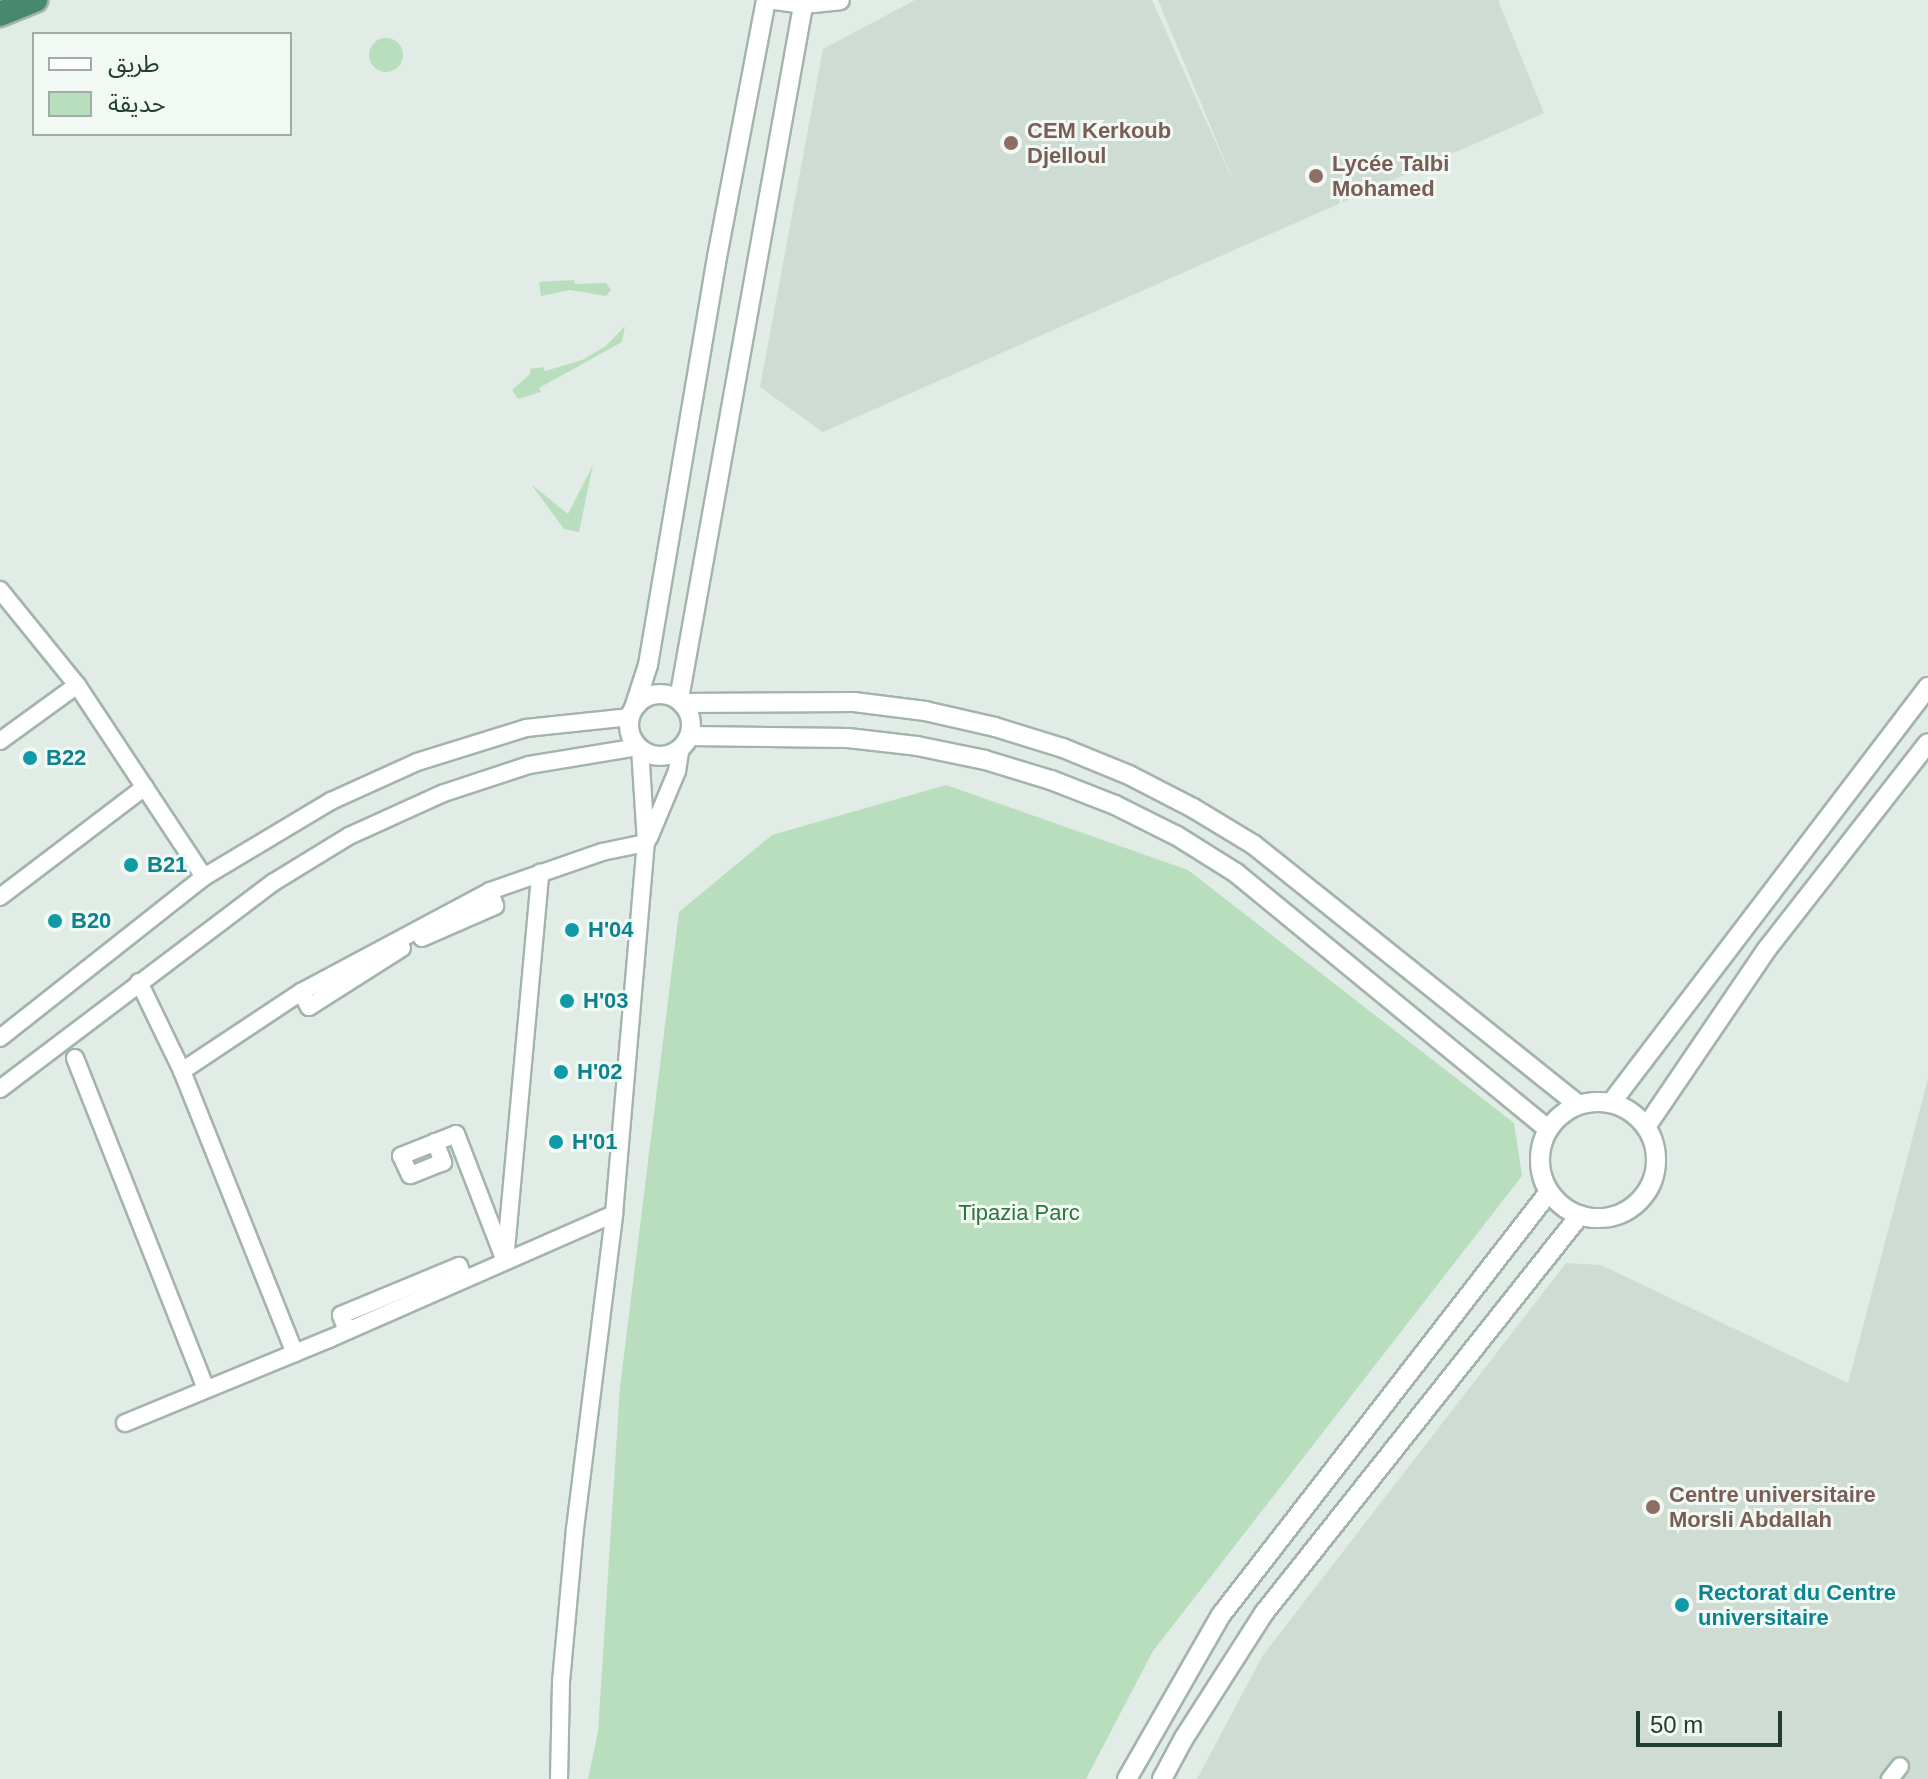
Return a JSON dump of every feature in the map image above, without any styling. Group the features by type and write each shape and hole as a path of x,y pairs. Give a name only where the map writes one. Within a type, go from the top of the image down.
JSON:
{"highway":[{"path":"0,14 35,0"}],"street":[{"path":"559,1779 561,1682 575,1529 614,1214 646,843 639,747 632,738 632,713 648,665 717,257 766,0"},
{"path":"775,0 840,0"},
{"path":"646,843 677,771 691,719 681,701 804,2"},
{"path":"4,602 77,685 204,877"},
{"path":"0,741 77,685"},
{"path":"1611,1103 1928,687"},
{"path":"0,1038 204,877 331,801 417,762 526,728 632,713 650,695 659,694 681,701 854,702 925,711 995,727 1063,748 1129,775 1193,808 1254,845 1578,1105"},
{"path":"0,1089 274,882 349,836 444,793 529,765 639,747 665,755 685,742 848,738 917,746 998,764 1115,805 1177,836 1236,873 1548,1129"},
{"path":"1646,1127 1767,949 1928,743"},
{"path":"0,897 145,787"},
{"path":"182,1071 301,992 309,1007 390,954 495,906 490,891 602,852 646,843"},
{"path":"505,1261 540,873"},
{"path":"139,982 182,1071 295,1353"},
{"path":"75,1058 206,1389"},
{"path":"1611,1103 1628,1110 1646,1127 1656,1161 1644,1194 1615,1215 1580,1215 1568,1210 1549,1192 1539,1158 1548,1129 1556,1119 1578,1105 1611,1103"},
{"path":"435,1142 456,1134 505,1261"},
{"path":"1127,1779 1221,1615 1549,1192"},
{"path":"125,1423 347,1331 341,1315 459,1266 464,1279 614,1214"},
{"path":"1162,1779 1199,1713 1264,1613 1580,1215"}],"shaded area":[{"name":"CEM Kerkoub Djelloul","path":"915,0 1152,0 1237,190 1158,0 1498,0 1544,113 823,432 760,387 823,49"},
{"name":"Centre universitaire Morsli Abdallah","path":"1928,1079 1928,1779 1197,1779 1263,1655 1566,1263 1601,1265 1848,1383"}],"green space":[{"path":"386,38 398,43 403,55 398,67 386,72 374,67 369,55 374,43"},
{"path":"574,280 575,284 606,283 611,290 606,296 570,290 541,296 539,282"},
{"path":"625,326 622,342 539,388 541,392 518,399 512,390 530,374 530,369 543,367 545,371 582,360 606,346"},
{"path":"593,465 579,532 564,529 531,484 568,514"},
{"name":"Tipazia Parc","path":"946,785 1188,870 1514,1123 1522,1176 1153,1651 1086,1779 588,1779 598,1732 620,1387 679,912 772,835"}],"place":[{"name":"CEM Kerkoub Djelloul","path":"1011,143"},
{"name":"Lycée Talbi Mohamed","path":"1316,176"},
{"name":"B22","path":"30,758"},
{"name":"B21","path":"131,865"},
{"name":"B20","path":"55,921"},
{"name":"H'04","path":"572,930"},
{"name":"H'03","path":"567,1001"},
{"name":"H'02","path":"561,1072"},
{"name":"H'01","path":"556,1142"},
{"name":"Centre universitaire Morsli Abdallah","path":"1653,1507"},
{"name":"Rectorat du Centre universitaire","path":"1682,1605"}]}
